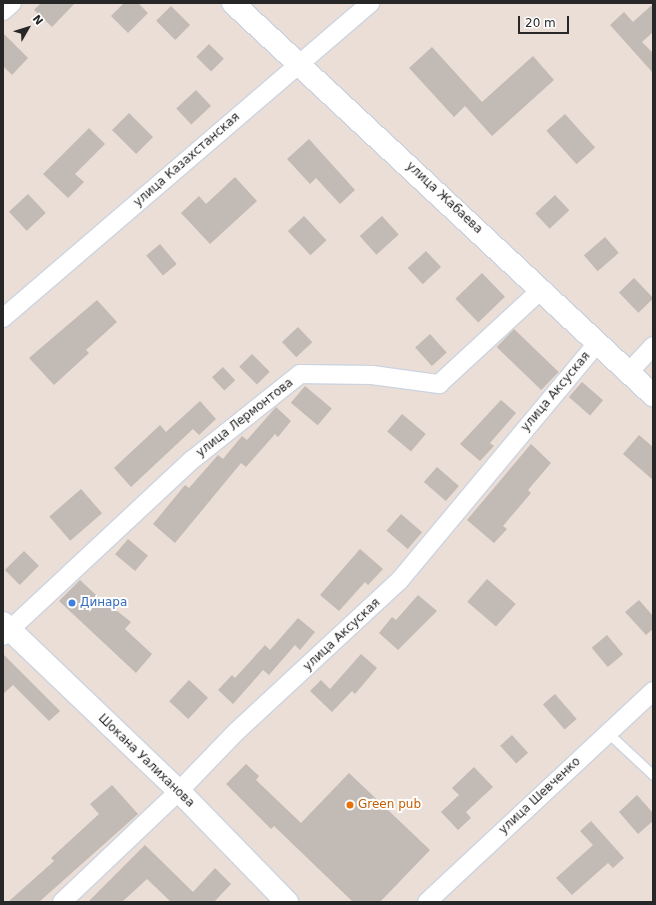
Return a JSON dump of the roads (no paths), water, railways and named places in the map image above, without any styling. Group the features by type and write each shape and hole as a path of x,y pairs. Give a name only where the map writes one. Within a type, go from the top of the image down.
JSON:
{"street":[{"path":"3,11 12,3"},
{"name":"улица Жабаева","path":"233,3 300,63 653,395"},
{"name":"улица Казахстанская","path":"3,318 371,3"},
{"name":"улица Лермонтова","path":"5,629 192,460 300,374 372,376 440,384 541,290"},
{"name":"улица Аксуская","path":"62,902 179,791 237,731 399,581 597,343"},
{"path":"628,373 653,346"},
{"name":"Шокана Уалиханова","path":"5,629 179,791 287,902"},
{"name":"улица Шевченко","path":"427,902 653,691"}],"lane":[{"path":"608,733 653,775"}],"place":[{"name":"Динара","path":"72,603"},
{"name":"Green pub","path":"350,805"}]}
